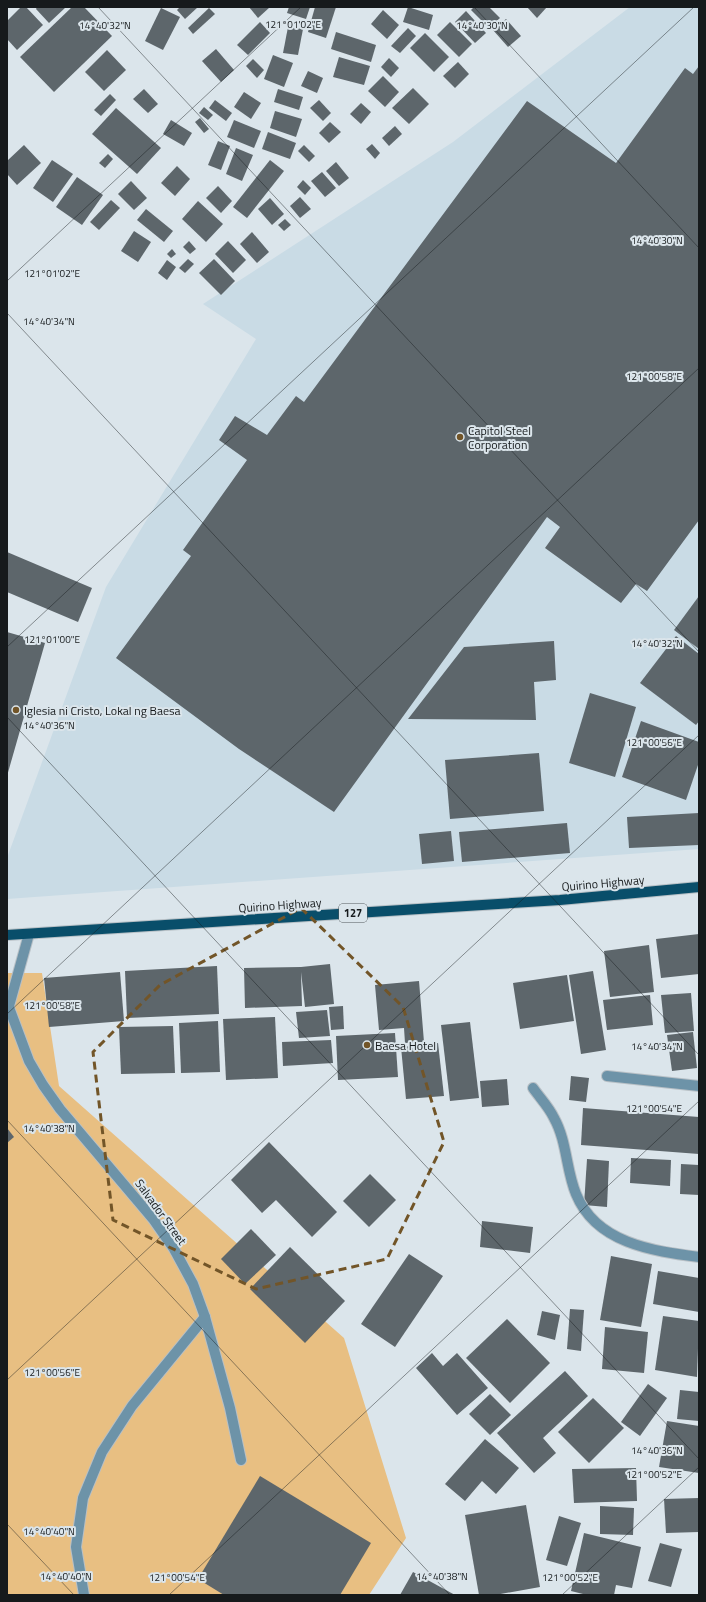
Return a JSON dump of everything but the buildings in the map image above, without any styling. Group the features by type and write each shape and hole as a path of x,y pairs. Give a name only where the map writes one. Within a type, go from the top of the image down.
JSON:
{"main road":[{"name":"Quirino Highway","path":"7,936 560,900 699,887"}],"street":[{"name":"Salvador Street","path":"29,934 8,1004 29,1061 42,1085 60,1109 153,1219 174,1249 193,1284 205,1317 230,1408 241,1460"},
{"path":"607,1076 699,1086"},
{"path":"533,1088 554,1118 569,1162 576,1193 587,1215 605,1232 625,1242 666,1253 699,1257"},
{"path":"84,1595 76,1547 83,1498 102,1452 132,1406 205,1317"}],"highlighted area":[{"path":"301,908 403,1007 444,1142 387,1259 256,1289 113,1220 93,1052 160,985"}],"shaded area":[{"name":"Capitol Steel Corporation","path":"630,7 699,7 699,849 7,899 7,858 106,587 256,339 203,304 453,142"},
{"path":"7,973 42,973 59,1086 344,1338 406,1538 369,1595 7,1595"}],"place":[{"name":"Capitol Steel Corporation","path":"460,437"},
{"name":"Iglesia ni Cristo, Lokal ng Baesa","path":"16,710"},
{"name":"Baesa Hotel","path":"367,1045"}]}
